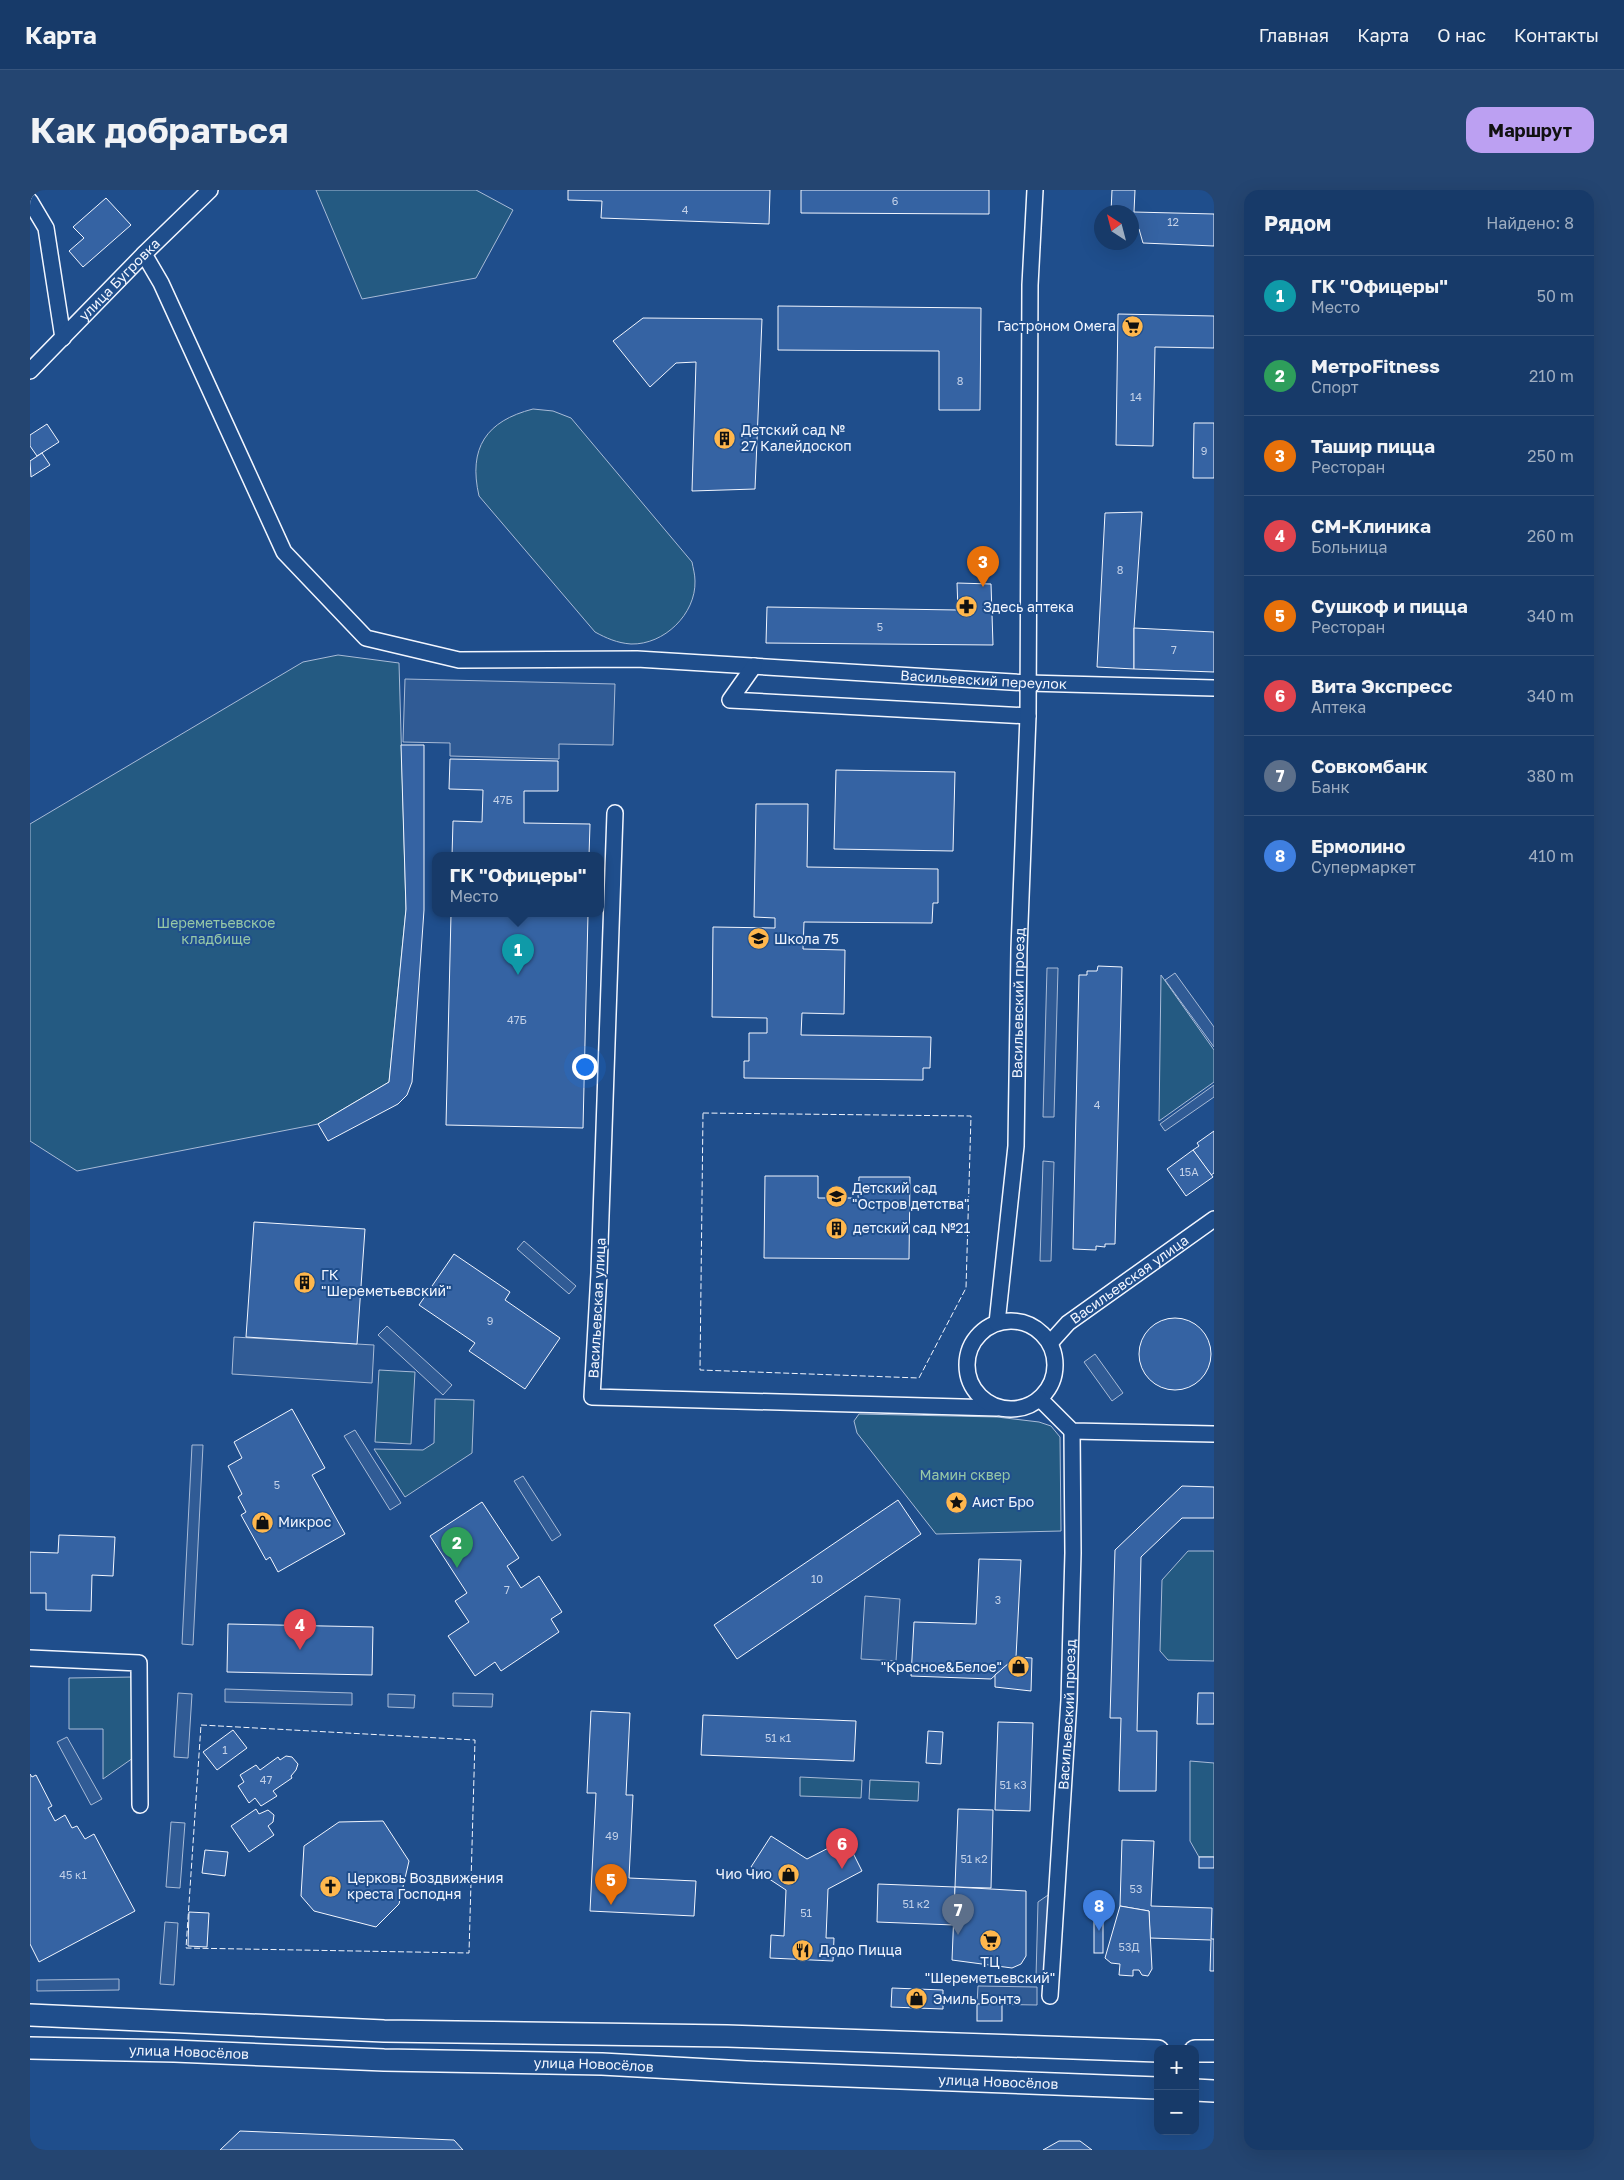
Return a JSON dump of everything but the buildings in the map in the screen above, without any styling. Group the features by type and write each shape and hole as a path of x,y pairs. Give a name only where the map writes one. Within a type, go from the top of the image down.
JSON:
{"main road":[{"name":"улица Новосёлов","path":"30,2015 384,2031 717,2036 1154,2051"},
{"name":"улица Новосёлов","path":"30,2048 174,2051 384,2060 602,2064 756,2073 1154,2088"},
{"path":"1199,2051 1214,2050"},
{"path":"1199,2090 1214,2091"}],"street":[{"name":"улица Бугровка","path":"30,371 144,254 210,190"},
{"name":"Васильевский проезд","path":"997,1323 1016,1146 1019,949 1028,716 1030,284 1036,190"},
{"path":"30,201 46,228 63,338"},
{"name":"Васильевский переулок","path":"144,254 161,283 284,552 366,638 459,660 637,659 1028,683 1214,688"},
{"path":"754,666 730,700 1028,716"},
{"name":"Васильевская улица","path":"615,813 599,1273 592,1398 997,1408"},
{"name":"Васильевская улица","path":"1050,1343 1068,1324 1214,1219"},
{"path":"1012,1320 1027,1323 1040,1331 1050,1343 1055,1357 1055,1372 1050,1387 1040,1399 1027,1406 1012,1410 997,1408 985,1402 975,1392 968,1380 966,1366 968,1352 974,1340 984,1330 997,1323 1012,1320"},
{"path":"1040,1399 1072,1430 1214,1434"},
{"name":"Васильевский проезд","path":"1050,1996 1069,1700 1073,1553 1072,1430"},
{"path":"30,1658 139,1663 140,1805"}],"green space":[{"path":"316,190 476,190 513,210 476,278 362,299"},
{"path":"533,409 553,411 571,418 692,562 695,581 690,605 684,616 666,633 643,643 631,644 612,640 595,632 479,496 476,464 484,439 492,429 503,421"},
{"name":"Шереметьевское кладбище","path":"338,655 399,663 406,909 389,1082 318,1124 77,1171 30,1141 30,824 303,662"},
{"path":"1161,975 1214,1050 1214,1082 1159,1121"},
{"path":"379,1370 415,1372 411,1444 375,1442"},
{"path":"435,1399 474,1400 472,1453 405,1497 374,1449 423,1450 434,1443"},
{"name":"Мамин сквер","path":"859,1414 997,1417 1039,1422 1051,1426 1060,1437 1061,1531 936,1534 857,1433 854,1421"},
{"path":"1188,1551 1214,1551 1214,1661 1168,1660 1160,1651 1162,1580"},
{"path":"133,1677 133,1758 103,1779 103,1729 69,1729 69,1678"},
{"path":"1190,1761 1214,1763 1214,1857 1199,1857 1190,1841"},
{"path":"800,1777 862,1780 861,1798 800,1796"},
{"path":"870,1780 919,1782 918,1801 869,1799"}],"shaded area":[{"path":"405,679 615,684 613,745 559,744 559,759 450,756 450,743 403,742"},
{"path":"1047,968 1058,968 1054,1117 1043,1117"},
{"path":"1175,973 1214,1027 1214,1047 1165,980"},
{"path":"1214,1085 1214,1097 1165,1131 1160,1124"},
{"path":"1043,1161 1054,1162 1051,1261 1040,1261"},
{"path":"524,1241 576,1286 569,1294 517,1249"},
{"path":"387,1326 452,1385 443,1395 378,1335"},
{"path":"234,1337 374,1345 372,1383 232,1374"},
{"path":"1095,1354 1123,1393 1112,1401 1084,1362"},
{"path":"355,1430 401,1503 390,1510 344,1436"},
{"path":"192,1445 203,1445 193,1645 182,1644"},
{"path":"523,1476 561,1535 552,1541 514,1481"},
{"path":"865,1596 900,1599 896,1661 861,1659"},
{"path":"225,1689 352,1693 352,1705 225,1702"},
{"path":"178,1693 192,1694 188,1758 174,1757"},
{"path":"453,1693 493,1694 492,1707 453,1706"},
{"path":"388,1694 415,1695 414,1708 388,1707"},
{"path":"67,1737 102,1799 91,1805 57,1742"},
{"path":"171,1822 185,1823 180,1888 166,1887"},
{"path":"1051,1893 1047,1977 1036,1977 1038,1902"},
{"path":"165,1922 178,1923 174,1985 160,1984"},
{"path":"119,1979 119,1990 37,1991 37,1980"},
{"path":"978,1986 1037,1987 1037,2005 977,2004"}],"fence":[{"path":"703,1113 971,1116 966,1288 919,1378 700,1370 703,1113"},
{"path":"201,1725 475,1740 469,1953 186,1948 201,1725"}],"place":[{"name":"Гастроном Омега","path":"1132,326"},
{"name":"Детский сад № 27 Калейдоскоп","path":"725,438"},
{"name":"Ташир пицца","path":"983,587"},
{"name":"Здесь аптека","path":"967,607"},
{"name":"Школа 75","path":"758,939"},
{"name":"ГК \"Офицеры\"","path":"518,975"},
{"name":"Детский сад \"Остров детства\"","path":"836,1196"},
{"name":"детский сад №21","path":"837,1228"},
{"name":"ГК \"Шереметьевский\"","path":"305,1283"},
{"name":"Аист Бро","path":"956,1502"},
{"name":"Микрос","path":"262,1522"},
{"name":"МетроFitness","path":"457,1568"},
{"name":"СМ-Клиника","path":"300,1650"},
{"name":"\"Красное&Белое\"","path":"1018,1667"},
{"name":"Вита Экспресс","path":"842,1869"},
{"name":"Чио Чио","path":"788,1874"},
{"name":"Церковь Воздвижения креста Господня","path":"331,1886"},
{"name":"Сушкоф и пицца","path":"611,1905"},
{"name":"Ермолино","path":"1099,1931"},
{"name":"Совкомбанк","path":"958,1935"},
{"name":"ТЦ \"Шереметьевский\"","path":"990,1940"},
{"name":"Додо Пицца","path":"803,1950"},
{"name":"Эмиль Бонтэ","path":"917,1999"}]}
